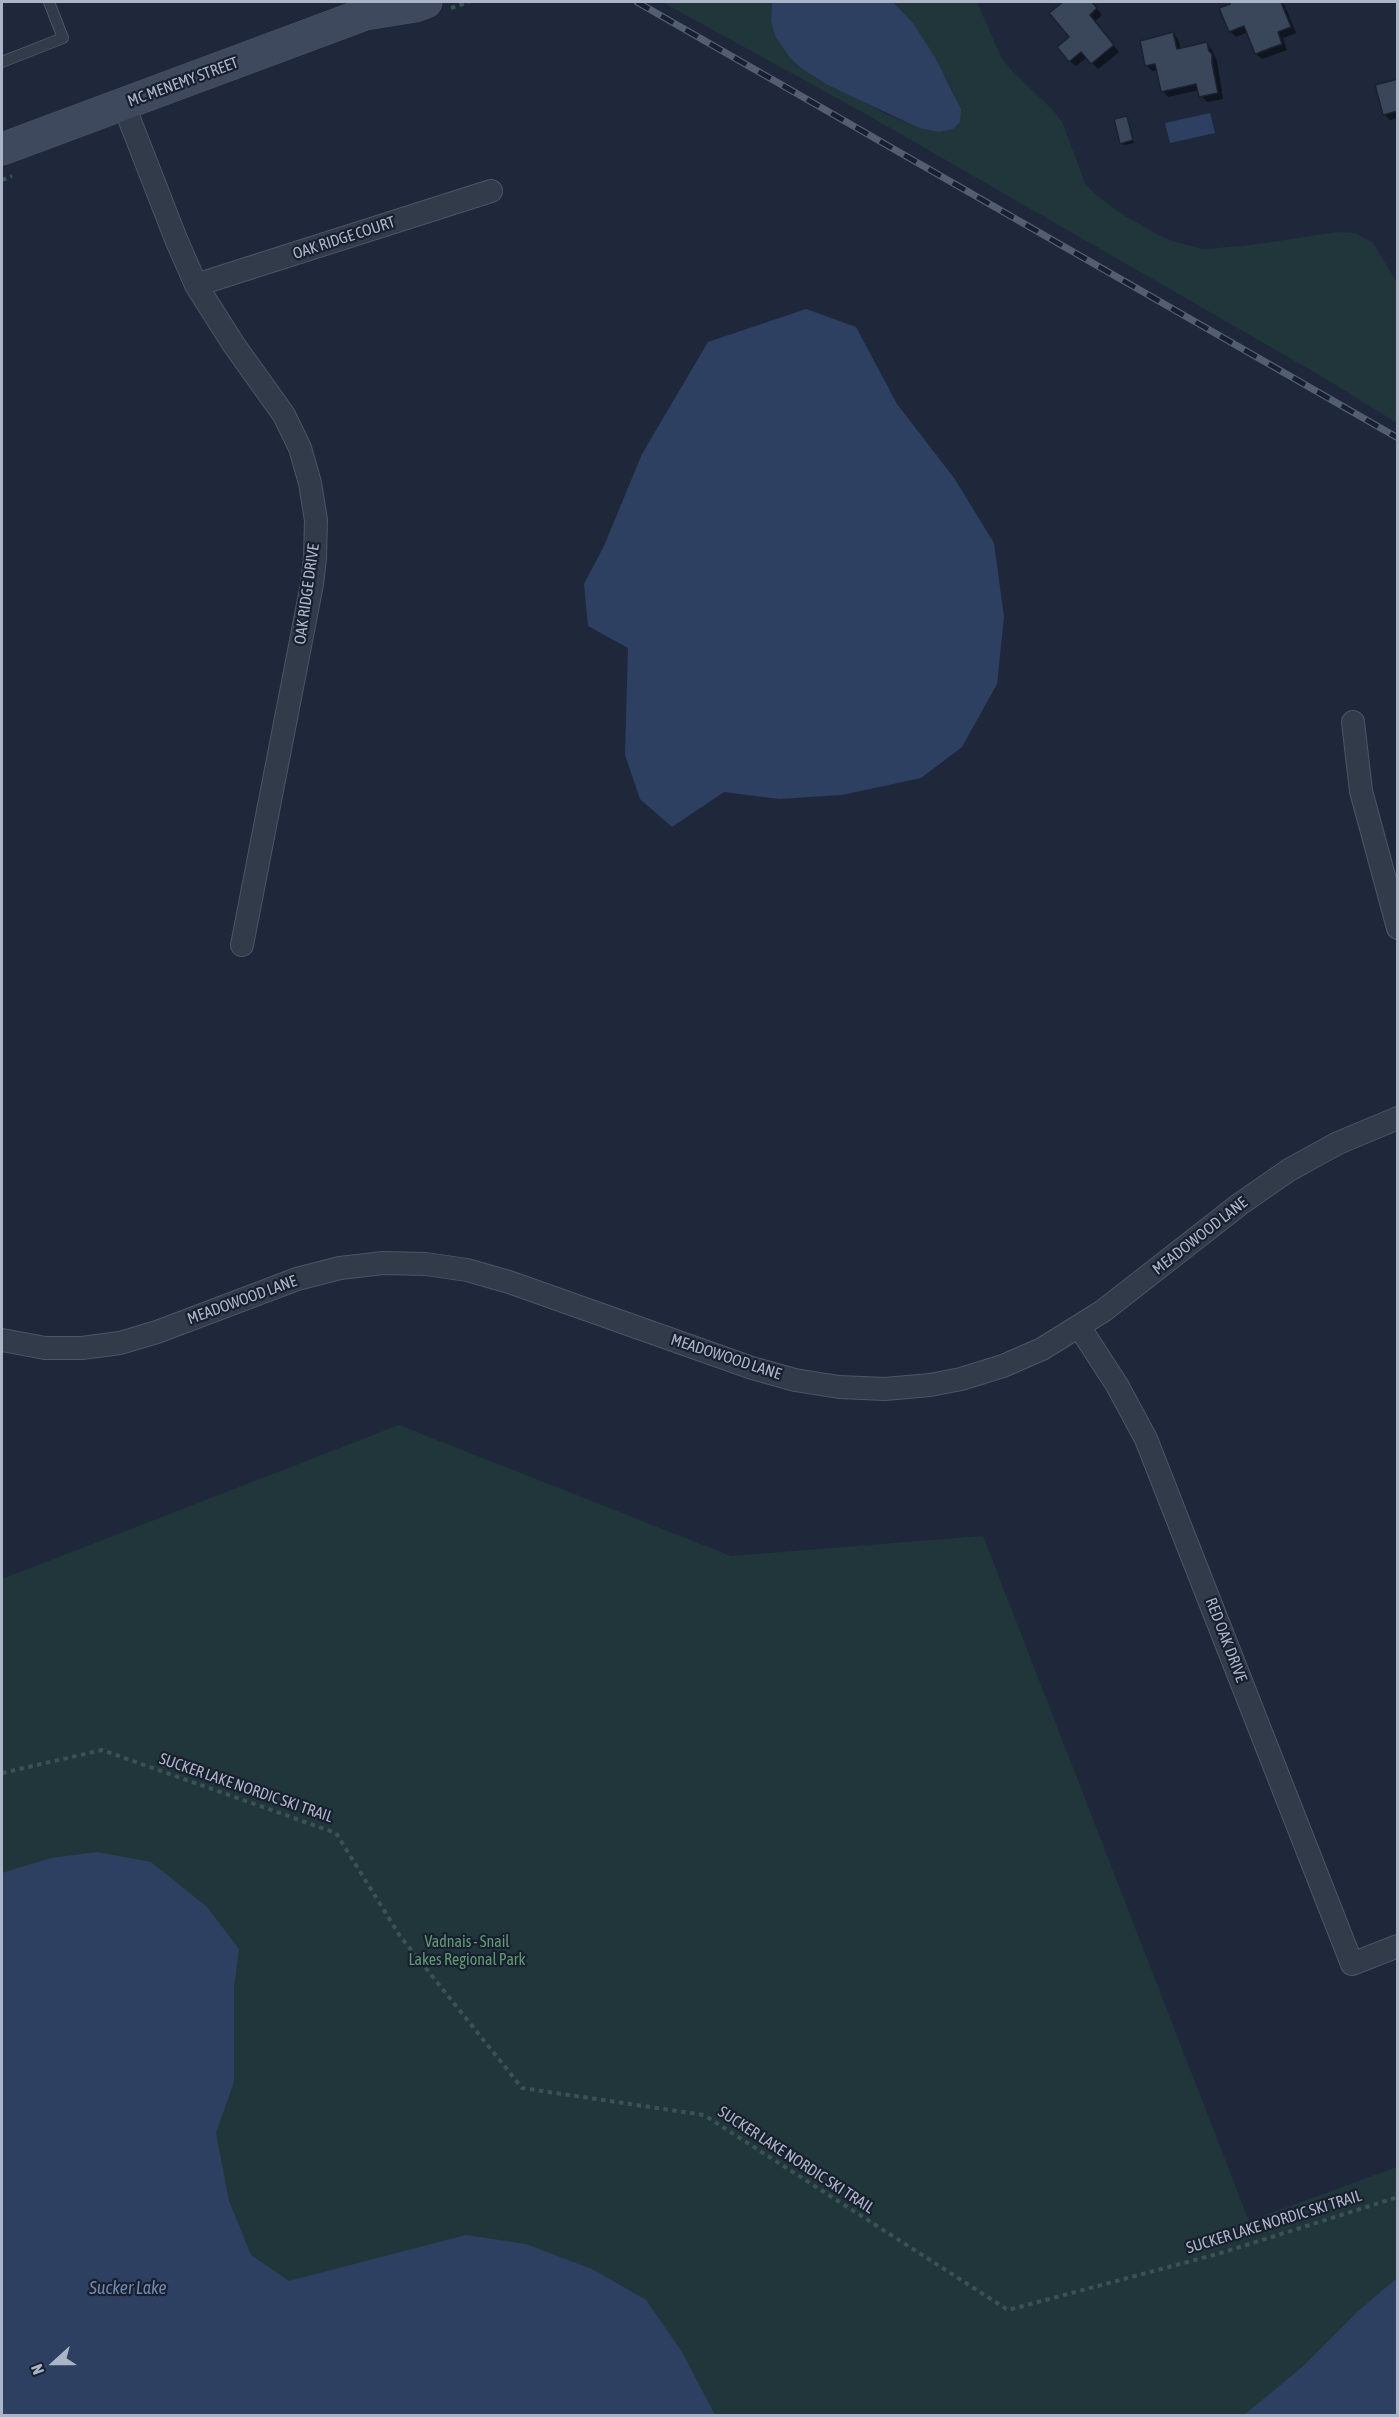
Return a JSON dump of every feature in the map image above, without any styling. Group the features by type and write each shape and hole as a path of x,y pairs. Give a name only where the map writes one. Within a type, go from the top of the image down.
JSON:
{"street":[{"name":"MC MENEMY STREET","path":"2,149 375,8 415,6 426,2"},
{"name":"OAK RIDGE DRIVE","path":"123,104 196,285 234,345 284,415 300,448 310,483 316,520 312,584 242,945"},
{"name":"OAK RIDGE COURT","path":"196,285 491,191"},
{"path":"1353,722 1360,790 1398,928"},
{"name":"MEADOWOOD LANE","path":"2,1340 45,1348 82,1348 120,1343 157,1332 297,1279 340,1268 383,1263 426,1264 467,1270 509,1282 752,1368 795,1380 839,1387 885,1389 930,1385 1003,1366 1042,1349 1080,1328 1240,1204 1289,1170 1338,1143 1398,1118"},
{"name":"RED OAK DRIVE","path":"1080,1328 1117,1385 1150,1448 1352,1964 1398,1946"}],"lane":[{"path":"2,62 63,39 49,2"}],"path":[{"name":"SUCKER LAKE NORDIC SKI TRAIL","path":"2,1773 102,1750 336,1833 400,1936 522,2088 704,2115 1008,2310 1221,2253 1398,2197"}],"green space":[{"path":"662,2 772,2 771,21 775,36 790,58 801,68 886,114 919,128 939,132 953,129 961,109 949,83 913,23 893,2 977,2 1002,59 1062,122 1085,183 1117,211 1158,235 1202,249 1244,246 1338,232 1355,233 1373,243 1397,283 1397,423 1321,376 864,113"},
{"name":"Vadnais - Snail Lakes Regional Park","path":"399,1425 731,1556 983,1536 1249,2221 1397,2167 1397,2415 2,2416 2,1579"}],"water":[{"path":"772,2 893,2 913,23 936,59 961,109 960,122 953,129 939,132 919,128 828,85 801,68 790,58 775,36 771,21"},
{"path":"1210,113 1215,133 1170,143 1165,123"},
{"path":"806,309 856,327 897,404 954,478 994,543 1004,617 997,684 962,747 921,778 842,795 779,799 724,792 672,827 640,799 625,755 628,648 588,626 584,584 604,546 642,454 708,342"},
{"name":"Sucker Lake","path":"97,1852 151,1862 207,1907 239,1949 234,1987 234,2082 216,2133 229,2201 251,2255 289,2281 466,2235 526,2244 594,2270 646,2300 682,2352 715,2415 2,2415 2,1873 51,1858"},
{"path":"1397,2278 1397,2415 1244,2415 1301,2368 1357,2312"}],"building":[{"path":"1063,2 1092,2 1097,8 1090,15 1114,45 1091,64 1081,52 1069,62 1057,47 1069,37 1049,13"},
{"path":"1230,2 1281,2 1291,27 1278,32 1282,44 1255,54 1244,26 1229,32 1219,8"},
{"path":"1173,32 1177,49 1207,42 1212,54 1218,93 1199,97 1196,84 1161,92 1155,64 1145,66 1140,41"},
{"path":"1398,79 1398,111 1383,115 1375,85"},
{"path":"1127,116 1133,140 1120,144 1114,119"}],"railway":[{"path":"637,2 1398,438"}]}
